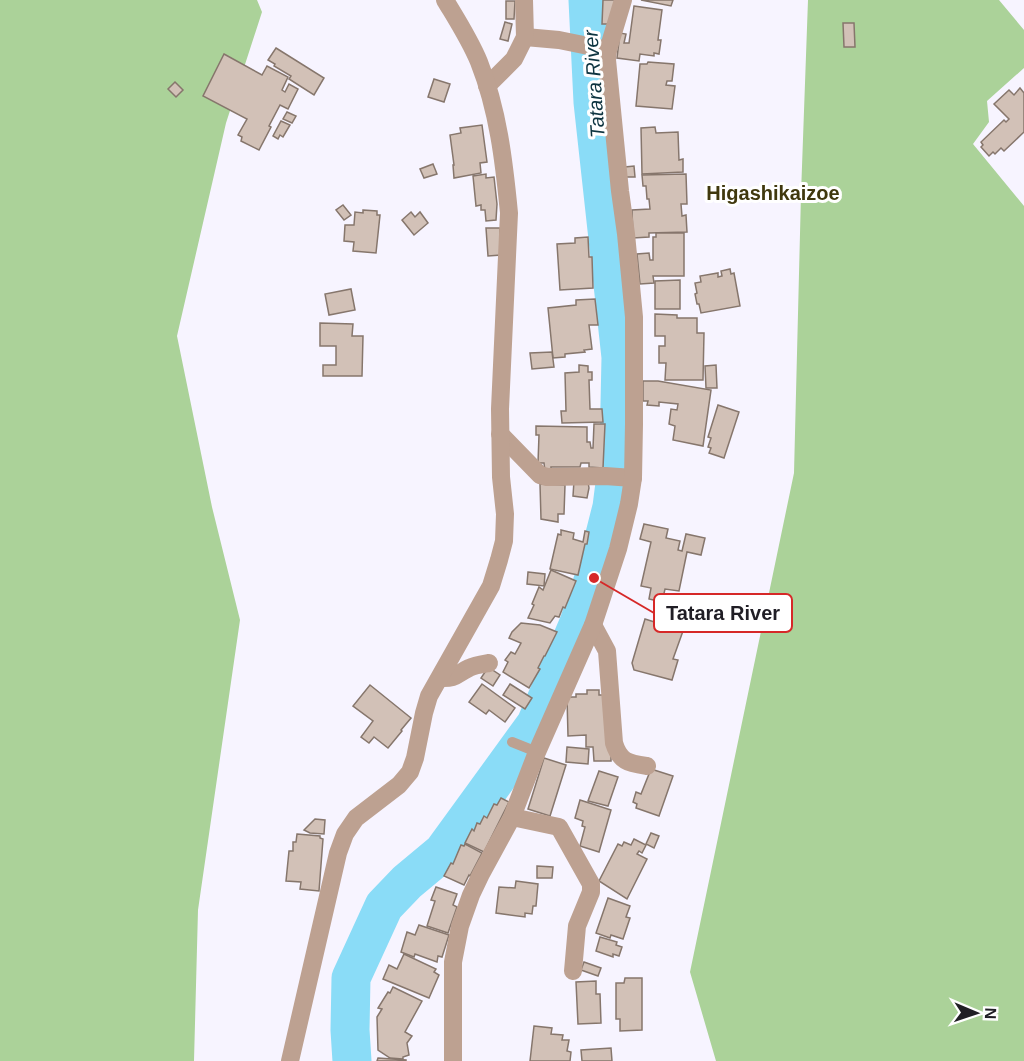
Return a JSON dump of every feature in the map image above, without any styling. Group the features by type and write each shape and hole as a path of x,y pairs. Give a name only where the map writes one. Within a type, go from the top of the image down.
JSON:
{"street":[{"path":"290,1061 338,853 345,834 356,818 399,785 410,772 429,696 491,586 504,541 505,514 501,477 500,409 509,213 497,122 487,86 478,61 445,0"},
{"path":"487,86 514,59 525,37 524,0"},
{"path":"453,1061 453,962 460,926 481,874 512,818 534,751 593,625 623,531 630,477 634,317 627,234 620,191 605,50 623,0"},
{"path":"525,37 576,43 605,50"},
{"path":"500,434 540,475 547,477 630,477"},
{"path":"593,625 607,651 614,743 617,753 623,760 632,764 647,766"},
{"path":"440,678 455,677 468,668 489,663"},
{"path":"512,818 559,826 591,884 591,892 578,926 573,971"}],"lane":[{"path":"512,742 534,751"}],"green space":[{"path":"0,0 257,0 262,12 226,123 177,336 212,507 240,620 198,910 194,1061 0,1061"},
{"path":"808,0 999,0 1024,30 1024,68 987,101 989,122 973,144 1024,206 1024,1061 716,1061 690,972 794,473"}],"building":[{"path":"603,0 616,0 610,24 602,24"},
{"path":"641,0 673,0 671,6"},
{"path":"506,1 515,1 514,19 506,19"},
{"path":"634,6 662,10 658,40 661,40 659,54 654,53 654,56 640,54 639,61 617,58 620,33 626,34 624,43 629,43"},
{"path":"505,22 512,24 508,41 500,39"},
{"path":"843,23 854,23 855,47 844,47"},
{"path":"276,48 324,78 314,95 289,79 291,76 268,60"},
{"path":"224,54 262,75 267,66 288,77 282,90 285,92 289,84 298,89 288,109 280,105 259,150 241,141 242,137 238,135 247,119 203,96"},
{"path":"648,62 674,64 672,81 667,81 666,85 675,86 672,109 636,106 640,64"},
{"path":"434,79 450,84 444,102 428,97"},
{"path":"175,82 183,90 176,97 168,89"},
{"path":"1020,88 1024,93 1024,132 1004,151 1001,148 989,156 981,147 983,145 981,142 1004,120 1006,122 1009,119 994,104 1009,90 1014,95"},
{"path":"287,112 296,116 292,123 283,119"},
{"path":"281,121 290,125 283,137 280,135 278,139 273,136"},
{"path":"482,125 487,162 480,163 481,173 454,178 450,135 461,133 460,128"},
{"path":"655,127 656,133 678,132 679,160 683,159 683,172 642,174 641,128"},
{"path":"433,164 437,174 424,178 420,169"},
{"path":"634,166 635,177 626,177 625,167"},
{"path":"486,174 486,178 494,177 496,220 486,221 485,210 481,210 481,205 476,206 473,176"},
{"path":"686,174 687,204 681,204 682,216 686,215 687,232 649,233 649,237 633,238 632,210 650,209 642,175"},
{"path":"343,205 351,215 344,220 336,210"},
{"path":"363,210 377,211 377,215 380,215 376,253 353,251 354,242 344,241 345,225 354,225 355,212 363,213"},
{"path":"411,212 415,217 420,212 428,223 414,235 402,220"},
{"path":"486,228 500,228 501,255 488,256"},
{"path":"656,233 684,233 684,276 653,276 654,283 640,284 637,254 649,253 650,260 653,260 653,237 656,237"},
{"path":"588,237 589,257 592,257 593,288 560,290 557,244 575,243 575,238"},
{"path":"730,269 731,274 734,273 740,306 701,313 695,294 697,293 695,283 701,282 700,276 718,273 718,277 722,276 721,271"},
{"path":"680,280 680,309 655,309 655,281"},
{"path":"351,289 355,310 329,315 325,294"},
{"path":"595,299 598,325 589,325 592,349 553,358 548,308 576,305 576,300"},
{"path":"655,314 677,315 677,318 697,318 697,333 704,333 703,380 665,380 666,363 659,363 659,346 665,346 665,336 655,336"},
{"path":"320,323 353,324 352,336 363,336 362,376 323,376 323,365 336,365 336,346 320,346"},
{"path":"552,352 554,367 532,369 530,353"},
{"path":"579,365 588,366 588,372 592,372 592,380 589,380 590,409 602,409 603,422 562,423 561,411 566,411 565,373 579,372"},
{"path":"716,365 717,388 706,388 705,366"},
{"path":"643,381 658,381 711,390 703,446 673,440 675,426 669,424 671,409 677,410 678,404 659,402 659,406 647,405 648,401 643,401"},
{"path":"718,405 739,412 724,458 709,453 711,448 708,447 711,438 708,437"},
{"path":"594,424 605,424 603,468 589,467 589,463 581,463 580,467 551,467 551,471 545,471 544,463 538,463 539,435 536,435 536,426 587,427 587,442 590,442 593,448"},
{"path":"574,481 588,482 587,498 573,496"},
{"path":"540,484 565,485 564,514 558,514 558,522 541,519"},
{"path":"644,524 668,529 666,538 680,541 678,550 682,551 686,534 705,538 701,555 687,552 679,591 665,589 662,602 649,599 651,588 641,586 651,542 640,539"},
{"path":"561,530 574,533 573,539 583,542 585,531 589,532 578,575 550,569 558,534 561,535"},
{"path":"551,570 576,581 565,608 563,607 559,617 555,616 550,623 528,618 539,587 543,590"},
{"path":"528,572 545,574 544,586 527,584"},
{"path":"645,619 683,631 673,659 678,660 672,680 634,670 632,663"},
{"path":"521,623 540,625 557,632 529,688 503,672 508,662 505,660 511,652 515,654 521,643 509,638"},
{"path":"487,669 500,675 493,686 481,678"},
{"path":"482,684 515,708 505,722 489,710 486,714 469,702"},
{"path":"510,684 532,698 525,709 503,695"},
{"path":"370,685 411,718 388,748 374,737 369,743 361,737 373,721 353,706"},
{"path":"587,690 599,690 599,695 604,695 611,761 594,761 593,747 586,747 586,735 568,736 567,697 587,694"},
{"path":"567,747 589,749 588,764 566,762"},
{"path":"544,758 566,765 550,816 528,809"},
{"path":"651,769 673,776 659,816 636,808 637,804 633,802 636,792 641,794"},
{"path":"599,771 618,777 608,806 588,801"},
{"path":"501,798 509,802 484,852 465,843 472,829 474,831 477,823 480,824 484,816 487,818 494,804 497,805"},
{"path":"580,800 611,810 599,852 580,846 585,827 582,826 583,821 575,818"},
{"path":"315,819 325,820 324,834 304,830"},
{"path":"651,833 659,836 654,848 646,844"},
{"path":"297,834 320,836 323,839 319,891 300,889 301,882 286,881 289,851 293,851 293,842 296,842"},
{"path":"634,839 646,845 642,853 639,851 637,854 647,859 627,899 599,881 618,844 622,846 624,842 631,845"},
{"path":"465,844 482,853 464,885 444,876 451,863 453,864 461,845"},
{"path":"537,866 553,867 552,878 537,878"},
{"path":"516,881 538,884 536,906 533,906 532,914 525,913 525,917 496,913 499,887 515,888"},
{"path":"436,887 457,894 453,905 457,907 448,933 427,926 435,901 431,900"},
{"path":"608,898 630,906 626,917 630,918 623,939 611,935 610,938 596,933"},
{"path":"419,925 449,935 442,957 438,956 437,962 415,954 414,957 401,952 407,932 415,935"},
{"path":"600,937 617,942 616,945 622,947 619,956 613,954 613,957 596,951"},
{"path":"404,954 436,969 434,972 439,975 429,998 383,979 389,965 397,969"},
{"path":"584,962 601,968 598,976 581,970"},
{"path":"625,978 642,978 642,1030 620,1031 620,1019 616,1019 616,983 624,983"},
{"path":"596,981 596,994 600,994 601,1023 578,1024 576,982"},
{"path":"393,987 422,1001 405,1032 412,1036 407,1043 409,1055 403,1059 390,1058 378,1050 377,1017 382,1009 378,1008"},
{"path":"534,1026 552,1028 551,1034 563,1035 562,1040 569,1040 567,1051 571,1052 570,1061 530,1061"},
{"path":"611,1048 612,1061 582,1061 581,1050"},
{"path":"378,1058 406,1060 406,1061 377,1061"}],"waterway":[{"name":"Tatara River","path":"352,1061 351,978 384,906 407,882 443,852 536,724 579,623 594,578 612,507 619,452 621,357 593,102 588,0"}],"place":[{"name":"Tatara River","path":"594,578"}],"district":[{"name":"Higashikaizoe","path":"773,193"}]}
